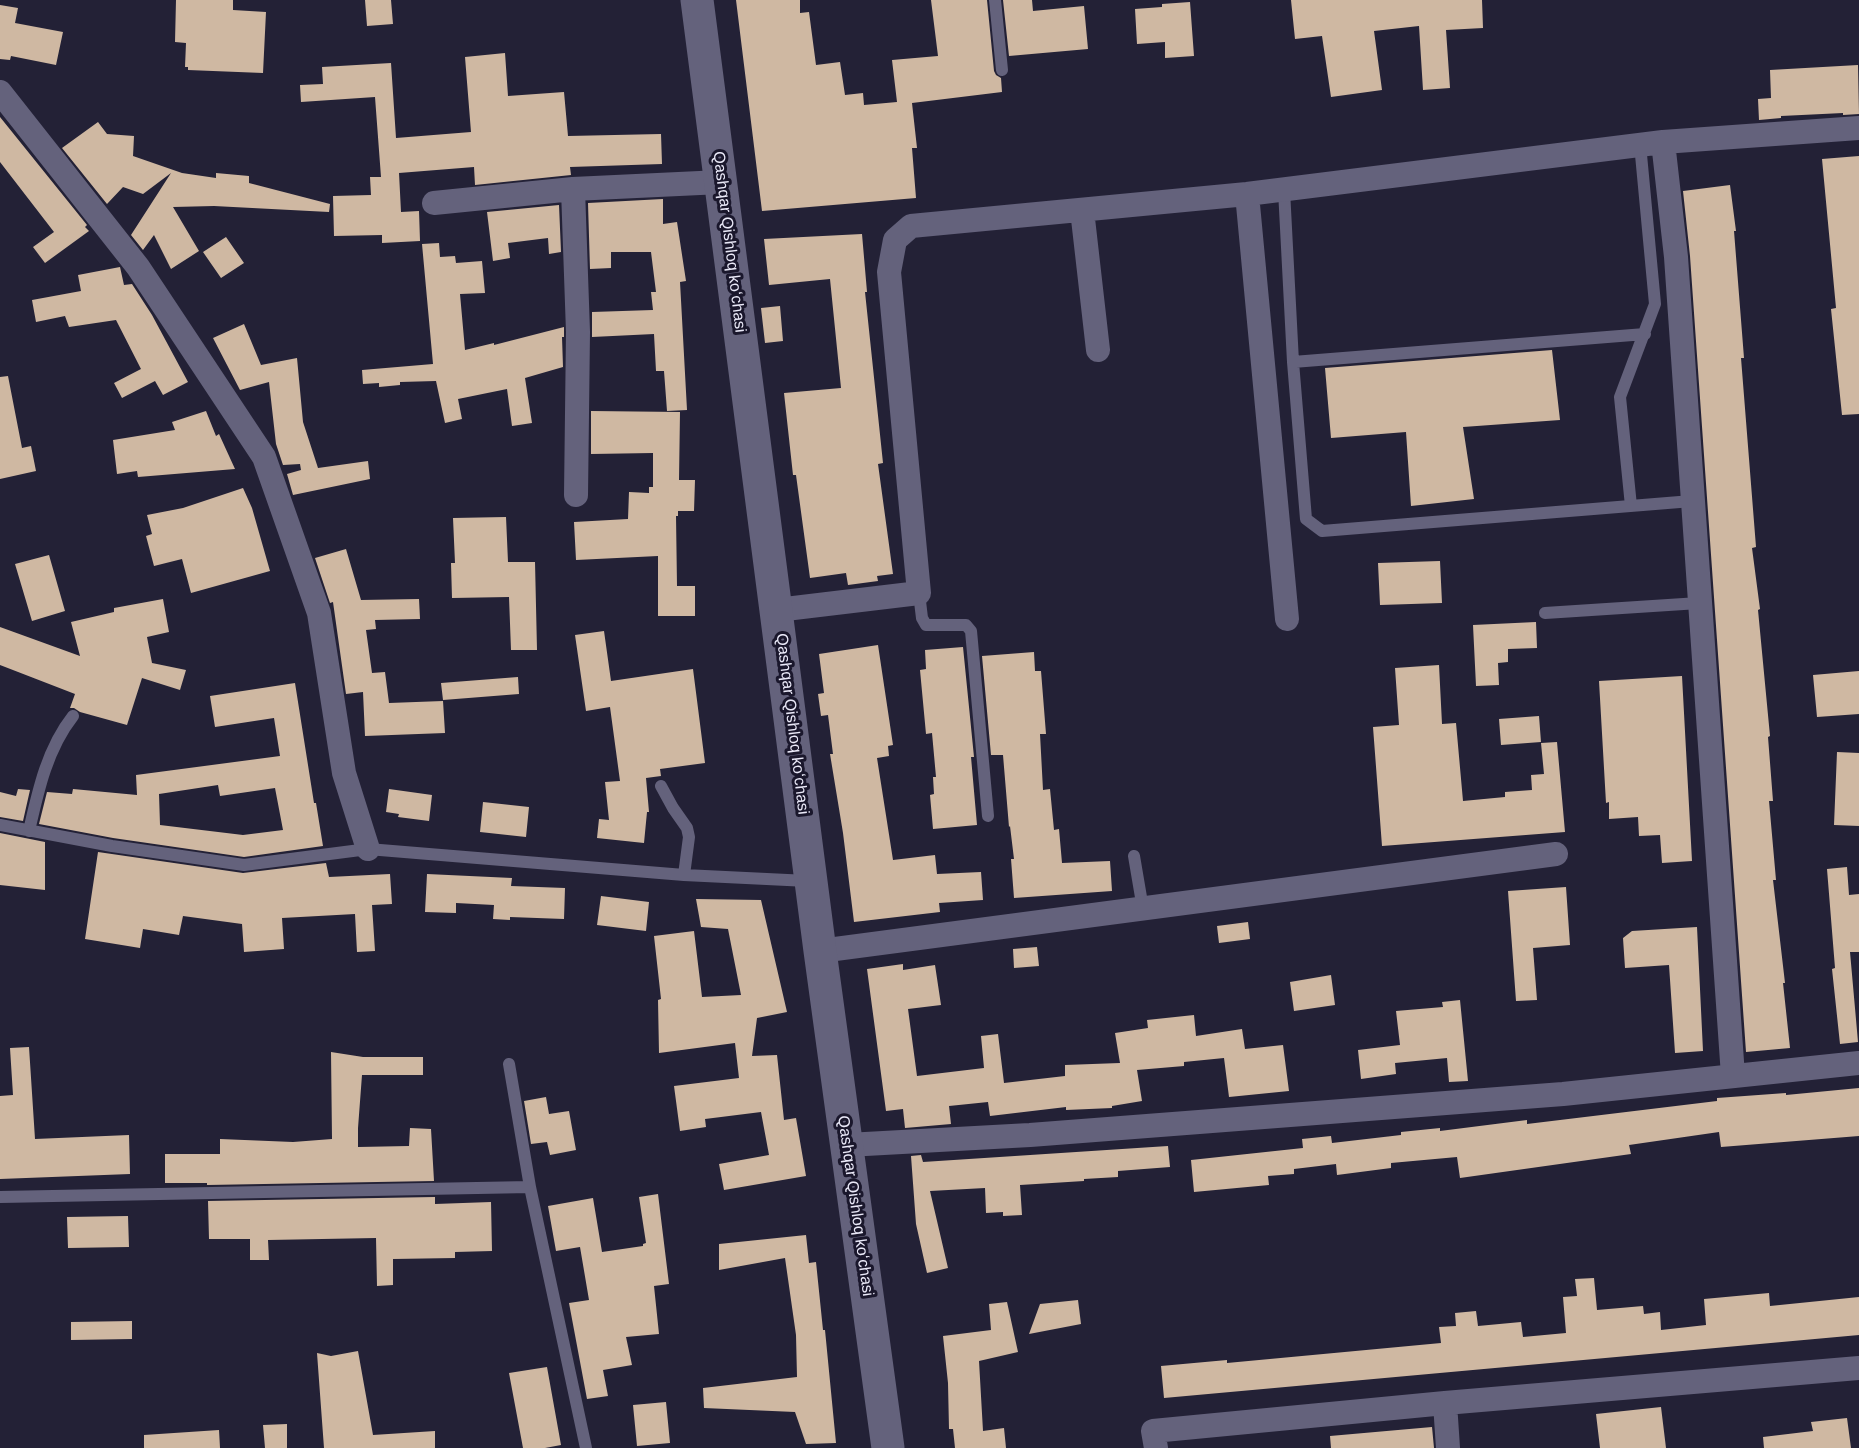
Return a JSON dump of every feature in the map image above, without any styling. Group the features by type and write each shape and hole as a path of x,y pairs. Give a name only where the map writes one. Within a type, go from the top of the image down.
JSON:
{"main road":[{"name":"Qashqar Qishloq koʻchasi","path":"698,0 813,881 820,951 888,1448"}],"street":[{"path":"0,92 138,267 264,457 319,613 344,773 368,849"},
{"path":"777,610 919,593 889,272 895,240 911,226 1284,190 1652,143 1859,128"},
{"path":"1652,143 1676,256 1733,1076"},
{"path":"434,203 573,189 721,182"},
{"path":"573,189 578,332 576,495"},
{"path":"1246,194 1287,619"},
{"path":"1082,210 1098,350"},
{"path":"820,951 1556,854"},
{"path":"847,1145 1029,1135 1563,1094 1859,1063"},
{"path":"1156,1448 1153,1431 1444,1403 1859,1368"},
{"path":"1444,1403 1449,1448"}],"lane":[{"path":"995,0 1002,70"},
{"path":"1631,506 1620,397 1655,304 1652,143"},
{"path":"1284,190 1293,362 1306,519 1322,531 1692,501"},
{"path":"1293,362 1645,334"},
{"path":"919,593 922,618 926,626 966,625 972,631 988,816"},
{"path":"1545,613 1699,603"},
{"path":"28,831 39,784 63,728 73,716"},
{"path":"661,786 687,828 689,837 684,875"},
{"path":"0,825 112,846 244,865 368,849 684,875 813,881"},
{"path":"1134,856 1143,909"},
{"path":"509,1064 530,1187 586,1448"},
{"path":"0,1197 530,1187"}],"building":[{"path":"176,0 233,0 233,10 266,12 263,73 188,70 188,67 185,67 186,43 175,42"},
{"path":"365,0 391,0 393,24 367,26"},
{"path":"736,0 800,0 800,13 809,12 816,65 840,62 845,95 863,93 864,105 897,102 892,60 938,56 931,0 987,0 994,71 1001,78 1002,92 912,103 917,148 912,148 916,198 762,211"},
{"path":"1003,0 1032,0 1033,11 1084,6 1088,49 1009,56"},
{"path":"1291,0 1482,0 1483,28 1446,30 1450,88 1423,90 1419,26 1374,31 1382,90 1331,97 1322,36 1295,39"},
{"path":"1190,2 1194,56 1165,58 1165,42 1137,44 1135,9"},
{"path":"0,5 18,8 15,23 63,32 56,65 11,56 10,60 0,59"},
{"path":"505,53 508,96 564,92 568,136 661,134 662,164 570,167 571,175 475,185 474,167 399,173 401,212 419,211 420,241 382,243 382,235 334,236 333,196 371,195 370,177 381,177 375,97 301,102 300,85 323,84 322,67 391,63 396,138 471,132 465,57"},
{"path":"1858,65 1859,114 1781,116 1781,118 1759,120 1758,99 1771,98 1770,70"},
{"path":"0,117 87,225 85,227 89,231 45,263 33,247 54,232 0,162"},
{"path":"98,122 107,134 134,136 133,156 182,173 216,178 216,173 249,176 249,183 330,204 329,212 214,206 173,207 199,251 171,269 154,235 143,250 131,235 171,173 143,194 123,187 107,204 62,148"},
{"path":"1859,156 1859,414 1842,415 1831,309 1836,308 1822,159"},
{"path":"1730,185 1736,231 1734,231 1744,358 1741,358 1756,547 1752,548 1760,609 1758,610 1770,736 1768,737 1773,801 1769,801 1776,880 1773,880 1790,1048 1746,1052 1690,256 1683,191"},
{"path":"663,199 663,224 677,222 686,281 680,282 687,410 667,411 664,371 656,371 654,334 592,337 592,312 653,310 651,292 656,292 651,252 611,252 611,268 590,269 588,203"},
{"path":"559,205 561,252 549,254 548,238 508,243 510,258 493,261 487,212"},
{"path":"862,234 867,292 865,292 883,463 878,464 893,574 877,576 878,581 848,585 846,573 810,578 796,475 793,475 784,393 841,388 830,279 769,285 764,239"},
{"path":"226,237 244,263 221,278 203,252"},
{"path":"439,243 440,257 455,256 456,263 482,261 485,293 460,294 465,350 564,327 563,367 525,378 532,423 512,426 507,389 458,399 462,419 445,423 436,381 400,382 400,385 379,387 379,383 363,384 362,370 433,364 422,244"},
{"path":"120,267 124,285 132,284 152,315 188,382 163,395 155,381 122,398 114,383 141,369 116,320 69,327 65,316 36,322 32,300 81,291 78,275"},
{"path":"780,306 783,341 765,343 761,308"},
{"path":"244,324 261,365 297,358 303,422 318,468 368,461 370,479 293,495 287,474 301,470 300,464 283,465 276,444 269,382 240,390 213,338"},
{"path":"1552,350 1560,420 1463,427 1474,499 1411,506 1406,432 1331,438 1325,368"},
{"path":"8,376 22,448 31,446 36,471 0,479 0,377"},
{"path":"206,411 216,436 219,434 235,469 138,477 137,471 117,474 113,440 175,430 172,422"},
{"path":"591,411 680,412 679,480 695,480 694,511 678,511 678,516 676,516 677,586 695,586 695,616 658,616 658,556 576,560 574,522 628,519 629,492 649,493 649,487 653,487 653,453 591,454"},
{"path":"243,488 252,508 270,571 191,593 182,559 154,566 146,536 152,534 147,515 183,508"},
{"path":"506,517 508,562 535,562 537,650 511,650 509,597 452,598 451,563 455,563 453,518"},
{"path":"346,549 361,600 419,599 420,619 375,620 376,629 366,630 372,673 385,672 389,703 443,701 445,733 365,736 363,692 346,694 333,602 330,603 315,558"},
{"path":"49,555 65,611 32,621 15,564"},
{"path":"1440,561 1442,603 1380,605 1378,563"},
{"path":"163,599 169,632 147,637 152,663 186,670 180,690 142,678 127,725 70,708 75,694 0,665 0,627 80,656 71,622 114,612 114,608"},
{"path":"1536,622 1537,648 1508,649 1508,662 1498,663 1499,685 1476,686 1473,625"},
{"path":"604,631 611,681 693,669 705,763 660,769 661,776 646,778 649,812 647,812 644,843 597,838 599,819 609,820 605,782 620,781 610,707 586,711 575,635"},
{"path":"878,645 893,745 888,746 889,756 877,758 893,860 935,855 937,874 981,872 983,900 939,903 940,912 854,922 830,754 833,754 828,715 821,716 818,694 824,693 819,654"},
{"path":"963,647 974,757 971,757 977,825 933,829 930,795 934,794 933,777 936,777 932,733 926,734 920,670 926,669 925,650"},
{"path":"1034,652 1035,671 1041,671 1046,734 1040,734 1043,790 1050,789 1054,830 1059,829 1062,863 1110,861 1112,891 1014,898 1011,859 1014,859 1003,755 991,755 982,656"},
{"path":"1439,665 1442,724 1456,723 1463,801 1505,797 1505,792 1532,790 1531,775 1544,774 1541,743 1557,742 1565,832 1382,846 1373,727 1399,725 1395,668"},
{"path":"1859,671 1859,714 1817,717 1813,675"},
{"path":"1682,676 1692,861 1662,863 1660,835 1639,836 1638,817 1609,819 1609,802 1606,803 1599,681"},
{"path":"518,677 519,694 443,700 441,683"},
{"path":"295,683 323,846 244,857 113,838 39,824 47,792 72,794 73,789 137,795 136,775 280,756 274,718 215,727 210,696","holes":["218,785 220,796 275,788 283,830 243,835 160,825 159,794"]},
{"path":"1539,716 1541,742 1501,745 1499,719"},
{"path":"1837,752 1859,753 1859,826 1834,825"},
{"path":"18,789 30,790 23,821 0,817 0,792 16,796"},
{"path":"389,789 432,795 429,821 398,817 399,814 386,812"},
{"path":"483,802 529,807 526,837 480,832"},
{"path":"0,833 45,842 45,890 0,885"},
{"path":"98,852 243,873 326,863 329,877 390,874 392,904 372,905 375,951 357,952 355,914 282,918 284,949 244,952 242,924 183,916 179,935 143,929 140,948 85,939"},
{"path":"1847,867 1849,895 1859,894 1859,952 1850,952 1858,1042 1840,1044 1832,969 1835,968 1827,869"},
{"path":"427,874 512,878 511,886 565,888 564,919 510,917 510,920 493,919 494,905 456,903 456,913 425,912"},
{"path":"1566,887 1570,945 1533,948 1537,1000 1516,1001 1508,891"},
{"path":"601,896 649,902 646,931 597,925"},
{"path":"696,899 761,900 787,1012 757,1018 752,1056 777,1055 784,1120 796,1118 806,1176 724,1190 719,1164 769,1155 761,1112 705,1119 706,1127 680,1131 674,1086 739,1078 735,1043 659,1053 658,1000 661,999 654,936 694,931 702,997 741,995 728,929 701,927"},
{"path":"1248,922 1250,939 1219,943 1217,926"},
{"path":"1697,927 1703,1051 1675,1053 1669,965 1625,968 1623,938 1632,931"},
{"path":"1037,947 1039,966 1014,968 1013,949"},
{"path":"903,964 903,970 935,965 941,1005 908,1009 917,1076 984,1068 981,1036 998,1034 1004,1083 1065,1076 1065,1065 1120,1063 1115,1033 1148,1028 1147,1020 1194,1015 1196,1036 1242,1029 1245,1049 1283,1045 1289,1091 1229,1097 1224,1058 1184,1062 1184,1066 1137,1070 1142,1101 1112,1106 1112,1108 1066,1110 1066,1107 990,1116 988,1102 949,1106 951,1124 905,1128 903,1109 886,1111 867,969"},
{"path":"1331,975 1335,1005 1294,1011 1290,982"},
{"path":"1460,1000 1468,1081 1449,1082 1447,1058 1395,1063 1396,1074 1361,1079 1358,1050 1400,1045 1396,1011 1443,1007 1442,1002"},
{"path":"29,1047 35,1139 129,1135 130,1174 0,1179 0,1096 13,1095 10,1048"},
{"path":"331,1052 363,1057 423,1057 423,1075 362,1075 358,1147 409,1146 410,1128 431,1129 434,1181 207,1185 207,1183 165,1183 165,1154 220,1154 220,1139 293,1142 332,1139"},
{"path":"1859,1088 1859,1136 1721,1147 1719,1132 1629,1145 1631,1154 1460,1178 1457,1157 1391,1163 1391,1168 1337,1175 1336,1164 1294,1169 1294,1174 1268,1176 1269,1185 1194,1192 1191,1160 1303,1148 1302,1139 1331,1136 1332,1143 1440,1128 1440,1131 1527,1120 1527,1124 1717,1101 1717,1098 1786,1093 1786,1095"},
{"path":"546,1097 549,1114 569,1111 576,1150 550,1155 547,1142 531,1144 524,1101"},
{"path":"1168,1146 1170,1167 1118,1171 1118,1177 1020,1185 1022,1215 1003,1216 1003,1212 986,1213 985,1188 930,1191 948,1268 927,1273 916,1224 911,1156 921,1155 923,1162"},
{"path":"658,1194 669,1284 654,1286 659,1334 626,1337 632,1365 603,1370 608,1396 587,1399 569,1303 589,1300 580,1247 556,1251 548,1206 593,1198 602,1252 643,1246 646,1243 639,1197"},
{"path":"435,1197 435,1204 491,1202 492,1251 455,1252 455,1258 393,1259 393,1285 377,1286 376,1238 268,1240 269,1260 250,1260 250,1239 209,1239 208,1201"},
{"path":"128,1216 129,1247 68,1248 67,1217"},
{"path":"806,1235 809,1263 816,1262 836,1443 806,1444 795,1412 704,1408 703,1388 797,1377 796,1335 785,1258 719,1270 719,1244"},
{"path":"1594,1278 1597,1310 1643,1306 1644,1314 1660,1312 1661,1330 1706,1325 1704,1299 1769,1293 1770,1306 1859,1297 1859,1335 1164,1398 1161,1366 1227,1360 1227,1363 1441,1343 1439,1327 1456,1326 1455,1313 1476,1311 1478,1326 1521,1322 1523,1337 1566,1333 1563,1297 1577,1296 1575,1279"},
{"path":"1078,1300 1081,1324 1029,1334 1040,1304"},
{"path":"1007,1302 1018,1352 979,1361 983,1431 1004,1428 1006,1448 955,1448 953,1429 949,1429 948,1383 943,1336 991,1330 989,1304"},
{"path":"132,1321 132,1339 71,1340 71,1322"},
{"path":"358,1351 373,1435 435,1431 435,1448 324,1448 317,1353 331,1356"},
{"path":"547,1367 561,1445 523,1448 509,1373"},
{"path":"666,1402 670,1443 637,1446 633,1405"},
{"path":"1661,1407 1666,1448 1600,1448 1596,1414"},
{"path":"1847,1418 1851,1448 1764,1448 1763,1437 1813,1431 1811,1422"},
{"path":"287,1424 287,1448 265,1448 263,1425"},
{"path":"1432,1427 1434,1448 1331,1448 1330,1436"},
{"path":"219,1430 220,1448 144,1448 144,1435"}]}
